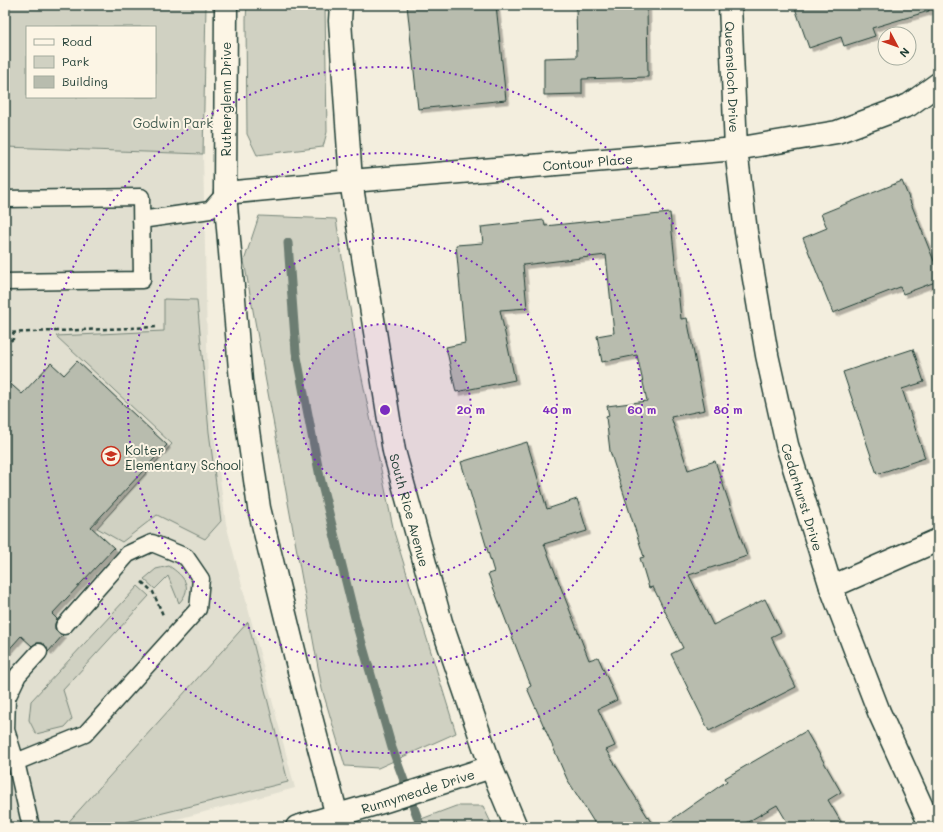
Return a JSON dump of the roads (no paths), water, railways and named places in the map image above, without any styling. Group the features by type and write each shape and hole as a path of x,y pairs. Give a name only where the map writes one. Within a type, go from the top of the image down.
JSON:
{"street":[{"name":"Rutherglenn Drive","path":"225,193 226,5"},
{"path":"341,5 340,21 351,181"},
{"name":"Queensloch Drive","path":"730,5 736,149"},
{"name":"Contour Place","path":"225,193 736,149 837,132 909,105 938,84"},
{"name":"Cedarhurst Drive","path":"736,149 746,232 768,355 787,445 831,587 879,712 931,827"},
{"name":"South Rice Avenue","path":"351,181 394,451 441,622 491,767 516,827"},
{"path":"225,193 242,381 259,508 301,679 340,821"},
{"path":"831,587 938,540"},
{"name":"Runnymeade Drive","path":"297,827 340,821 382,802 491,767"}],"lane":[{"path":"141,220 210,210 225,193"},
{"path":"5,199 141,197 142,280 5,282"},
{"path":"16,762 84,734 198,609 201,579 186,557 152,543 128,554 64,626"},
{"path":"31,827 16,762 6,730 7,698 18,676 39,652"}],"waterway":[{"path":"288,243 296,352 320,477 357,626 392,748 421,827"}],"place":[{"name":"Kolter Elementary School","path":"111,456"}],"park label":[{"name":"Godwin Park","path":"173,122"}]}
